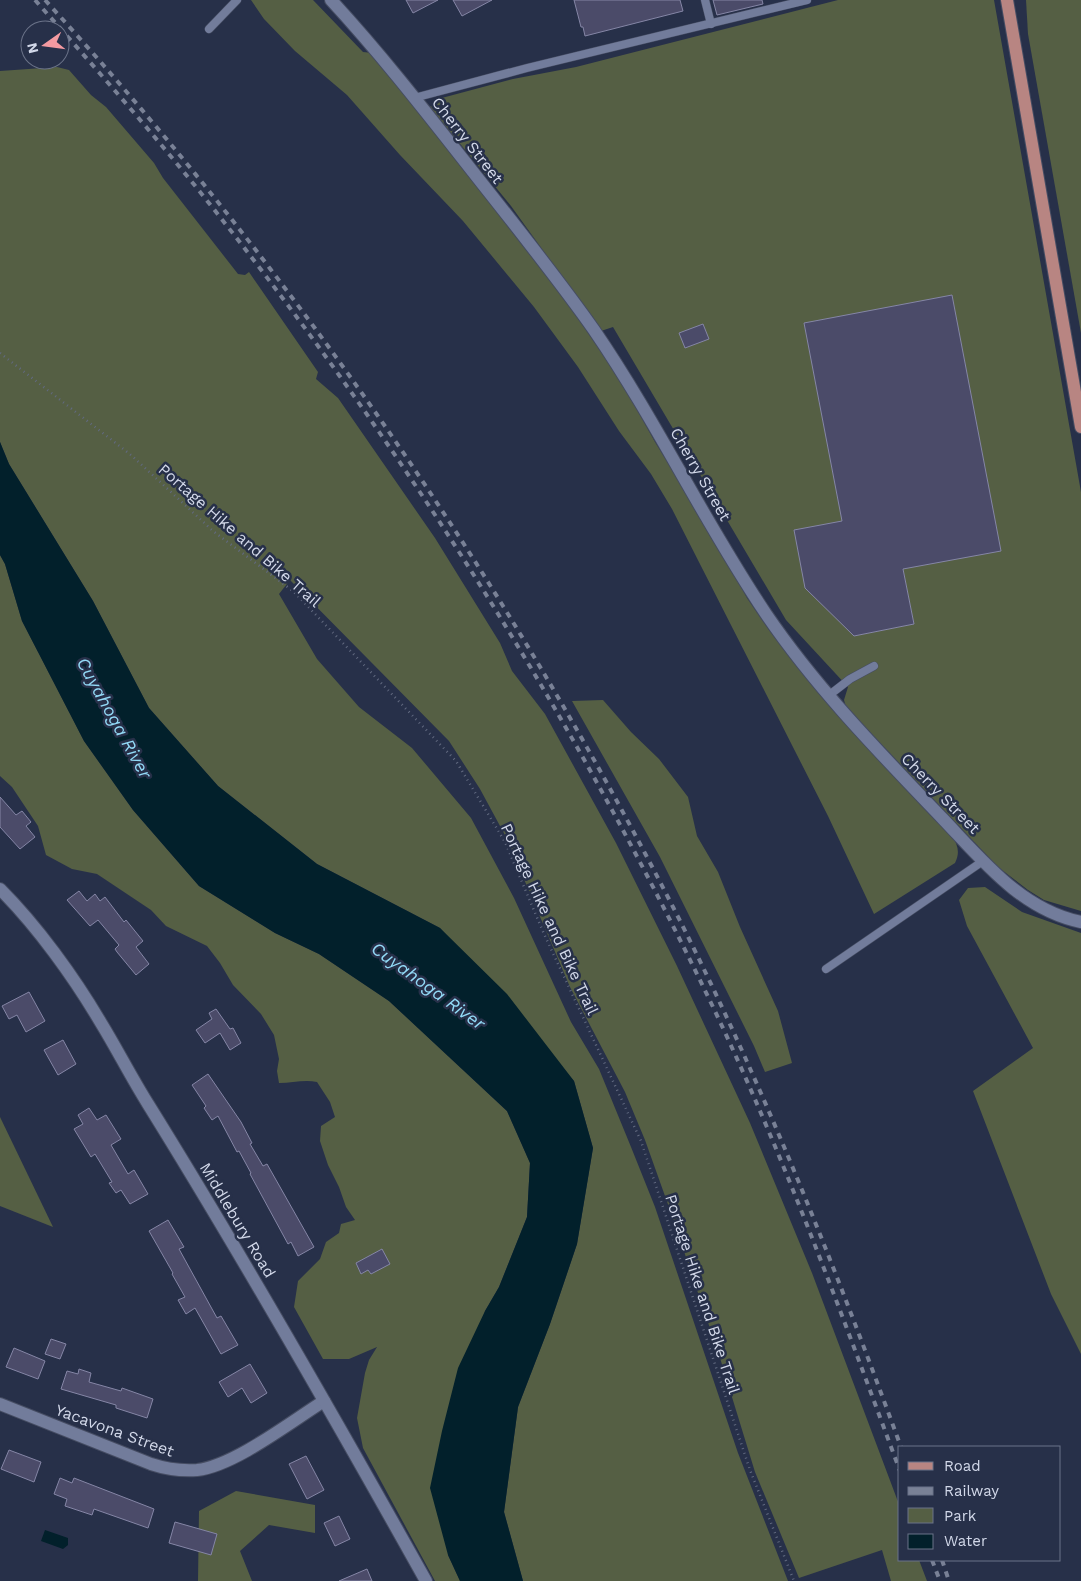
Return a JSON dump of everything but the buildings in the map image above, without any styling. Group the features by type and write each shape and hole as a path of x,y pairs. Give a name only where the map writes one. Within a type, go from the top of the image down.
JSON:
{"main road":[{"path":"1006,0 1081,426"}],"street":[{"name":"Cherry Street","path":"331,0 377,52 491,194 595,332 649,418 765,612 804,667 828,696 983,861 1015,891 1054,914 1081,922"},
{"name":"Middlebury Road","path":"0,889 48,946 100,1021 140,1092 239,1252 426,1581"},
{"name":"Yacavona Street","path":"0,1404 151,1464 165,1468 197,1470 232,1458 324,1400"}],"lane":[{"path":"209,29 237,0"},
{"path":"705,0 711,24"},
{"path":"414,98 526,68 807,0"},
{"path":"828,696 850,679 874,666"},
{"path":"826,968 983,861"}],"path":[{"name":"Portage Hike and Bike Trail","path":"0,353 131,455 214,531 293,591 456,761 505,842 544,934 640,1141 750,1470 794,1581"}],"green space":[{"path":"251,0 313,0 363,52 373,53 564,298 621,381 655,442 716,541 747,598 769,630 816,688 953,837 958,850 955,863 874,914 828,816 672,509 651,474 619,431 578,367 534,307 463,221 400,155 347,95 295,51 264,19"},
{"path":"838,0 994,0 1081,492 1081,911 1044,900 998,867 846,707 844,700 848,687 786,620 613,327 601,331 511,206 430,107 438,99 513,79 576,67"},
{"path":"1026,0 1081,0 1081,333 1028,34"},
{"path":"69,70 91,95 106,107 154,163 163,178 238,274 245,275 249,272 318,372 316,379 338,398 435,538 500,643 512,671 545,714 616,843 677,966 750,1123 812,1273 898,1502 898,1561 919,1561 927,1581 891,1581 882,1550 799,1578 755,1472 720,1358 645,1140 625,1092 570,987 506,837 480,789 449,741 290,580 279,594 317,659 359,707 412,748 471,818 514,898 571,1022 599,1069 631,1147 655,1207 738,1453 788,1581 523,1581 504,1512 518,1407 550,1324 577,1244 593,1148 574,1081 440,928 317,864 218,786 149,708 93,601 9,464 0,442 0,71"},
{"path":"0,555 5,564 22,621 84,741 133,810 199,886 275,933 319,954 389,1001 507,1111 530,1163 527,1217 499,1287 485,1311 448,1555 460,1581 435,1581 363,1448 357,1418 365,1373 369,1360 377,1347 349,1359 323,1359 294,1307 298,1281 320,1259 326,1242 339,1233 341,1224 355,1220 346,1207 320,1141 321,1126 335,1117 330,1102 317,1082 279,1083 277,1071 279,1059 274,1035 261,1014 233,985 207,946 166,926 151,910 97,874 72,869 46,855 38,826 12,787 0,776"},
{"path":"603,700 631,732 659,759 688,797 697,836 718,872 740,927 778,1011 792,1063 765,1072 754,1046 660,857 572,701"},
{"path":"985,887 1022,912 1081,933 1081,1354 1051,1294 973,1091 1033,1048 967,926 959,900 968,888"},
{"path":"0,1117 53,1227 0,1206"},
{"path":"236,1491 315,1505 315,1533 269,1525 240,1551 252,1581 198,1581 199,1511"}],"water":[{"name":"Cuyahoga River","path":"0,442 9,464 93,601 149,708 218,786 317,864 440,928 507,994 574,1081 593,1148 577,1244 550,1324 518,1407 504,1512 523,1581 460,1581 448,1555 430,1488 458,1368 485,1311 499,1287 527,1217 530,1163 507,1111 389,1001 319,954 275,933 199,886 133,810 84,741 22,621 5,564 0,555"},
{"path":"45,1530 68,1538 68,1545 63,1549 41,1541"}],"railway":[{"path":"35,0 175,161 291,309 425,500 549,698 661,902 739,1064 812,1237 898,1466"},
{"path":"45,0 137,104 225,210 309,320 389,432 466,548 539,665 608,785 673,907 737,1039 823,1242 901,1446"},
{"path":"932,1561 940,1581"},
{"path":"942,1561 949,1581"}]}
